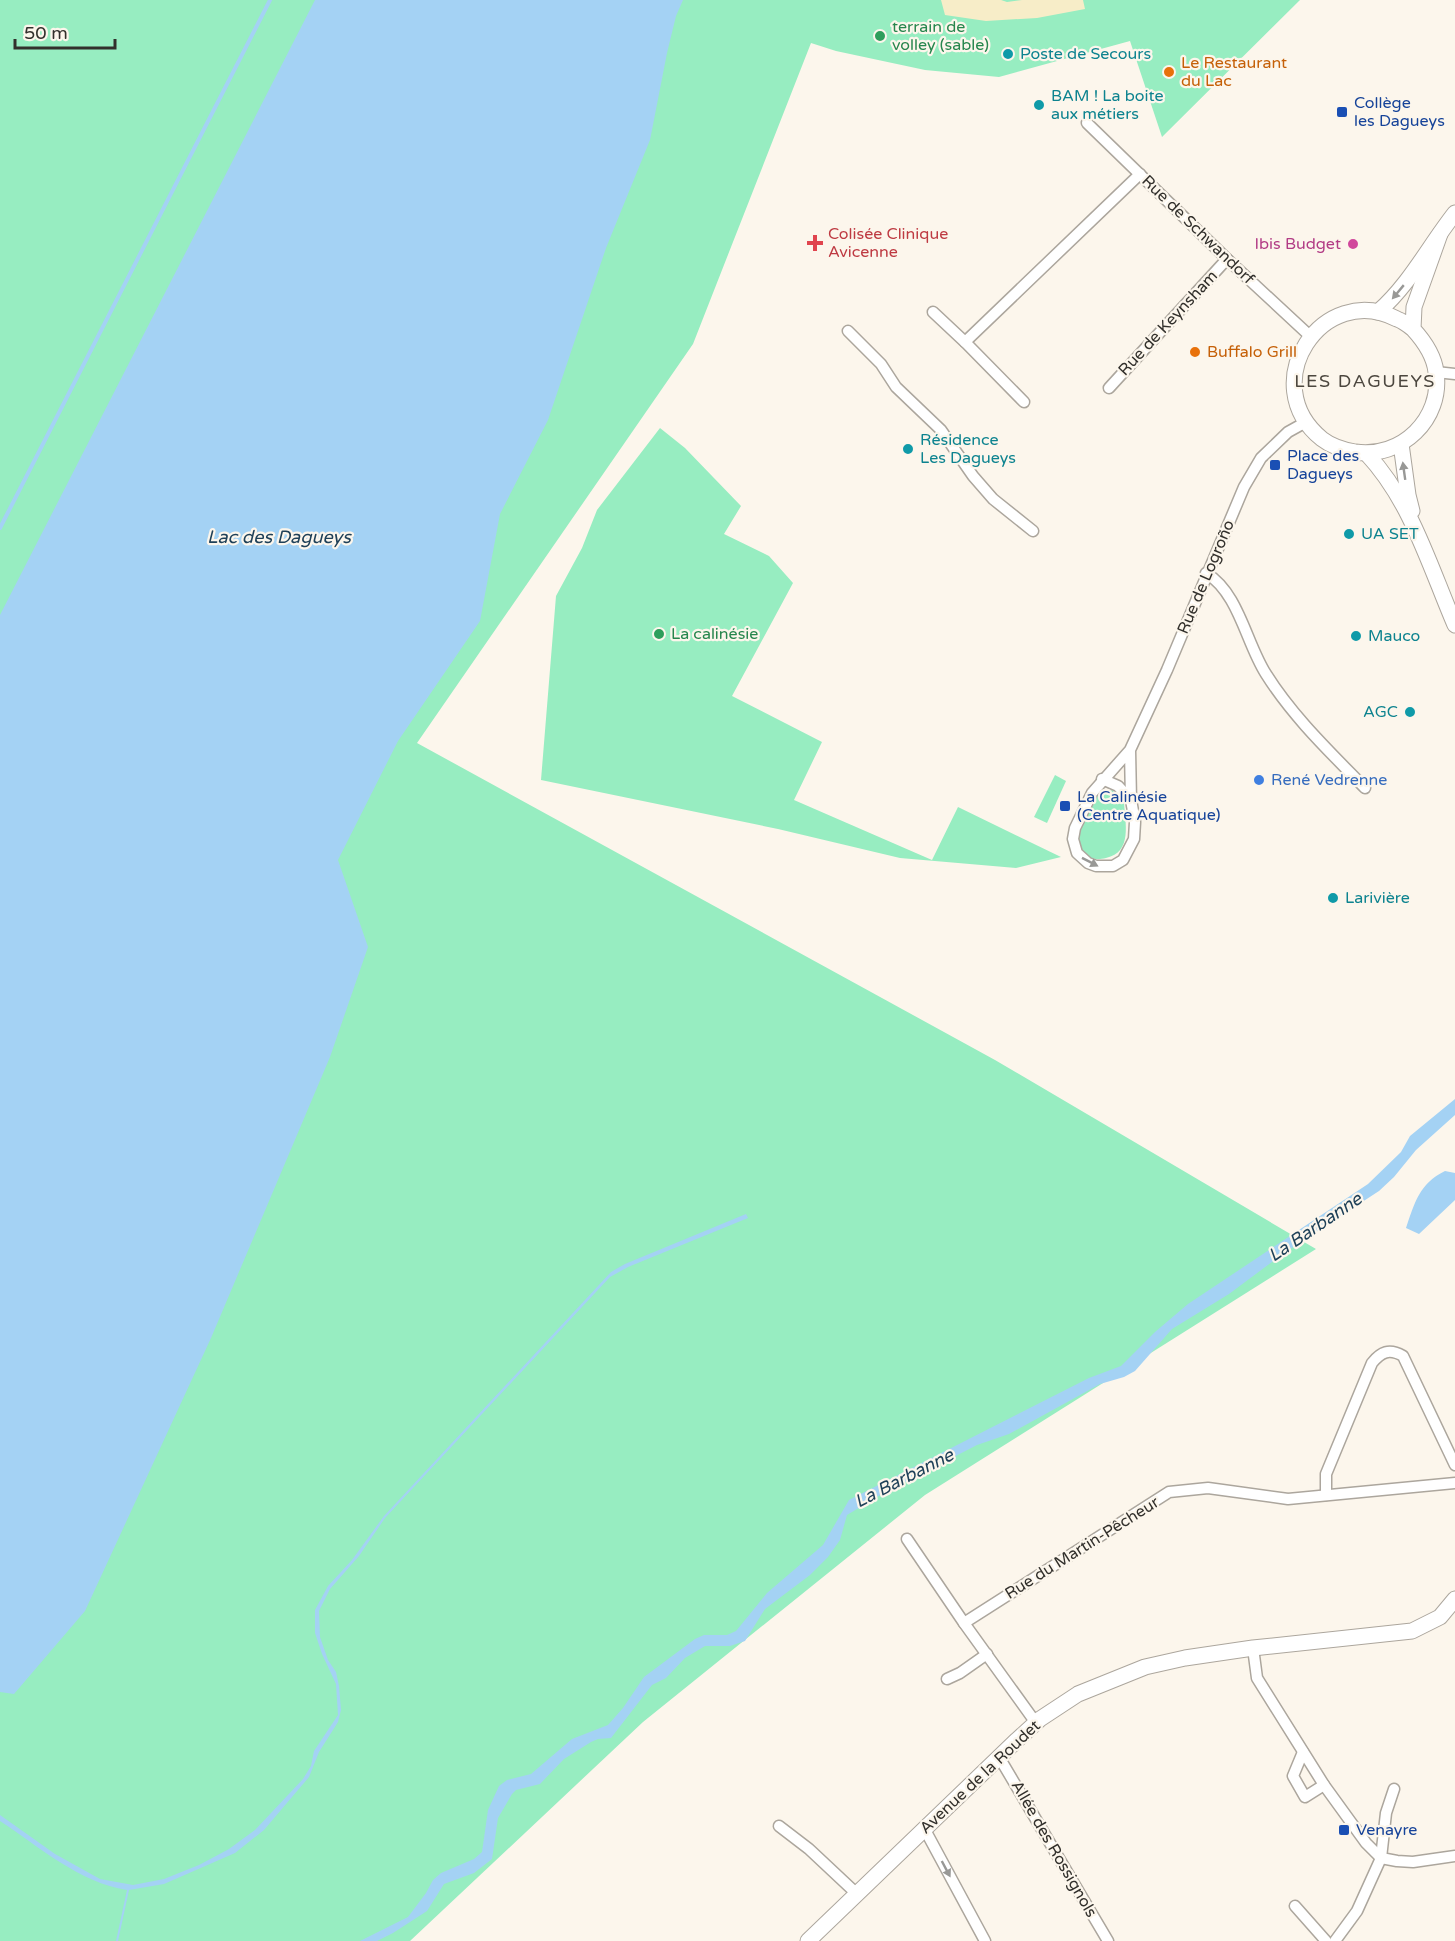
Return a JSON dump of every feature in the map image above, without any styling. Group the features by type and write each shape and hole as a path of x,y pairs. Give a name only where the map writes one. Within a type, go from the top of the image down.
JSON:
{"main road":[{"path":"1378,312 1404,285 1455,213"},
{"path":"1413,329 1413,307 1440,234"},
{"path":"1360,311 1378,312 1397,318 1413,329 1424,341 1432,356 1436,372 1436,393 1430,414 1418,431 1401,444 1384,451 1367,454 1344,450 1322,439 1306,422 1296,401 1294,378 1299,356 1310,336 1324,324 1341,315 1360,311"},
{"path":"1401,444 1408,495 1419,537"},
{"path":"1367,454 1391,483 1419,537 1455,625"},
{"name":"Avenue de la Roudet","path":"808,1941 999,1756 1036,1723 1078,1694 1145,1667 1185,1658 1253,1648 1412,1631 1440,1617 1455,1599"}],"street":[{"name":"Rue de Schwandorf","path":"1087,123 1310,336"},
{"path":"965,342 1140,174"},
{"name":"Rue de Keynsham","path":"1109,388 1227,259"},
{"path":"933,312 1024,402"},
{"path":"848,331 881,364 896,387 941,430 973,476 993,499 1033,531"},
{"path":"1436,372 1455,374"},
{"name":"Rue de Logroño","path":"1130,750 1134,839 1123,860 1113,866 1105,867 1088,863 1077,853 1073,839 1075,828 1092,792 1130,750 1167,670 1244,487 1261,458 1288,432 1306,422"},
{"path":"1206,573 1223,586 1265,672 1287,705 1319,742 1365,788"},
{"path":"1102,779 1118,786 1131,800"},
{"path":"1326,1495 1326,1474 1372,1364 1378,1356 1387,1351 1403,1356 1455,1465"},
{"name":"Rue du Martin-Pêcheur","path":"964,1623 1169,1492 1208,1488 1288,1499 1455,1483"},
{"path":"907,1539 1036,1723"},
{"path":"1253,1648 1257,1678 1324,1785 1366,1843 1381,1858 1397,1862 1455,1856"},
{"path":"947,1679 960,1673 987,1654"},
{"path":"1303,1752 1293,1776 1305,1797 1324,1785"},
{"name":"Allée des Rossignols","path":"999,1756 1108,1941"},
{"path":"1335,1941 1357,1911 1381,1858 1386,1813 1394,1790"},
{"path":"779,1826 857,1894"},
{"path":"924,1828 985,1941"},
{"path":"1295,1906 1326,1941"}],"green space":[{"path":"0,0 1300,0 1162,137 1130,41 999,77 925,70 836,51 811,43 693,344 417,743 995,1060 1316,1249 925,1495 643,1722 410,1941 0,1941"},
{"name":"La calinésie","path":"660,428 685,448 741,506 724,534 769,556 793,583 732,696 822,742 794,800 932,860 958,807 1061,857 1016,868 900,858 778,829 541,780 556,596 582,548 597,510"},
{"path":"1055,775 1066,781 1047,823 1034,817"},
{"path":"1101,790 1112,790 1124,802 1126,836 1120,850 1115,855 1095,859 1081,851 1078,831 1096,795"}],"sand":[{"path":"941,0 1001,0 1007,2 1083,0 1085,9 1037,18 986,21 945,15"}],"water":[{"name":"Lac des Dagueys","path":"315,0 683,0 676,16 667,53 650,140 606,248 548,420 500,514 480,621 398,741 338,860 368,947 330,1057 211,1338 85,1611 14,1694 0,1692 0,615"},
{"name":"La Barbanne","path":"1455,1099 1455,1115 1416,1150 1379,1191 1284,1253 1229,1294 1172,1329 1135,1371 1100,1384 1009,1434 977,1445 882,1494 847,1515 840,1540 828,1557 810,1575 765,1609 745,1641 730,1646 705,1646 685,1658 666,1678 652,1685 611,1738 591,1742 564,1759 540,1784 516,1790 512,1794 498,1818 492,1859 474,1873 444,1884 427,1911 393,1933 377,1941 360,1941 408,1917 433,1880 441,1873 474,1859 482,1852 488,1810 499,1786 507,1780 531,1774 572,1739 608,1725 644,1677 695,1639 704,1635 727,1635 736,1631 767,1593 823,1545 849,1500 1089,1378 1121,1366 1155,1332 1188,1304 1368,1184 1401,1152 1410,1136"},
{"path":"1445,1171 1455,1173 1455,1200 1419,1234 1406,1228 1419,1195 1429,1182"},
{"path":"746,1214 748,1218 628,1267 610,1277 385,1518 359,1556 330,1589 319,1611 320,1637 328,1660 336,1672 341,1710 338,1722 319,1752 309,1777 264,1830 235,1853 164,1884 129,1890 118,1941 116,1941 127,1890 93,1880 76,1872 0,1821 0,1815 55,1854 100,1879 133,1885 164,1879 199,1865 229,1849 255,1830 303,1779 311,1766 314,1751 338,1715 336,1684 315,1633 315,1610 328,1586 352,1560 384,1516 611,1272 625,1264"}],"waterway":[{"path":"0,528 270,0"}],"place":[{"name":"terrain de volley (sable)","path":"880,36"},
{"name":"Poste de Secours","path":"1008,54"},
{"name":"Le Restaurant du Lac","path":"1169,72"},
{"name":"BAM ! La boite aux métiers","path":"1039,105"},
{"name":"Collège les Dagueys","path":"1342,112"},
{"name":"Colisée Clinique Avicenne","path":"815,243"},
{"name":"Ibis Budget","path":"1353,244"},
{"name":"Buffalo Grill","path":"1195,352"},
{"name":"Résidence Les Dagueys","path":"908,449"},
{"name":"Place des Dagueys","path":"1275,465"},
{"name":"UA SET","path":"1349,534"},
{"name":"La calinésie","path":"659,634"},
{"name":"Mauco","path":"1356,636"},
{"name":"AGC","path":"1410,712"},
{"name":"René Vedrenne","path":"1259,780"},
{"name":"La Calinésie (Centre Aquatique)","path":"1065,806"},
{"name":"Larivière","path":"1333,898"},
{"name":"Venayre","path":"1344,1830"}],"district":[{"name":"LES DAGUEYS","path":"1365,381"}]}
